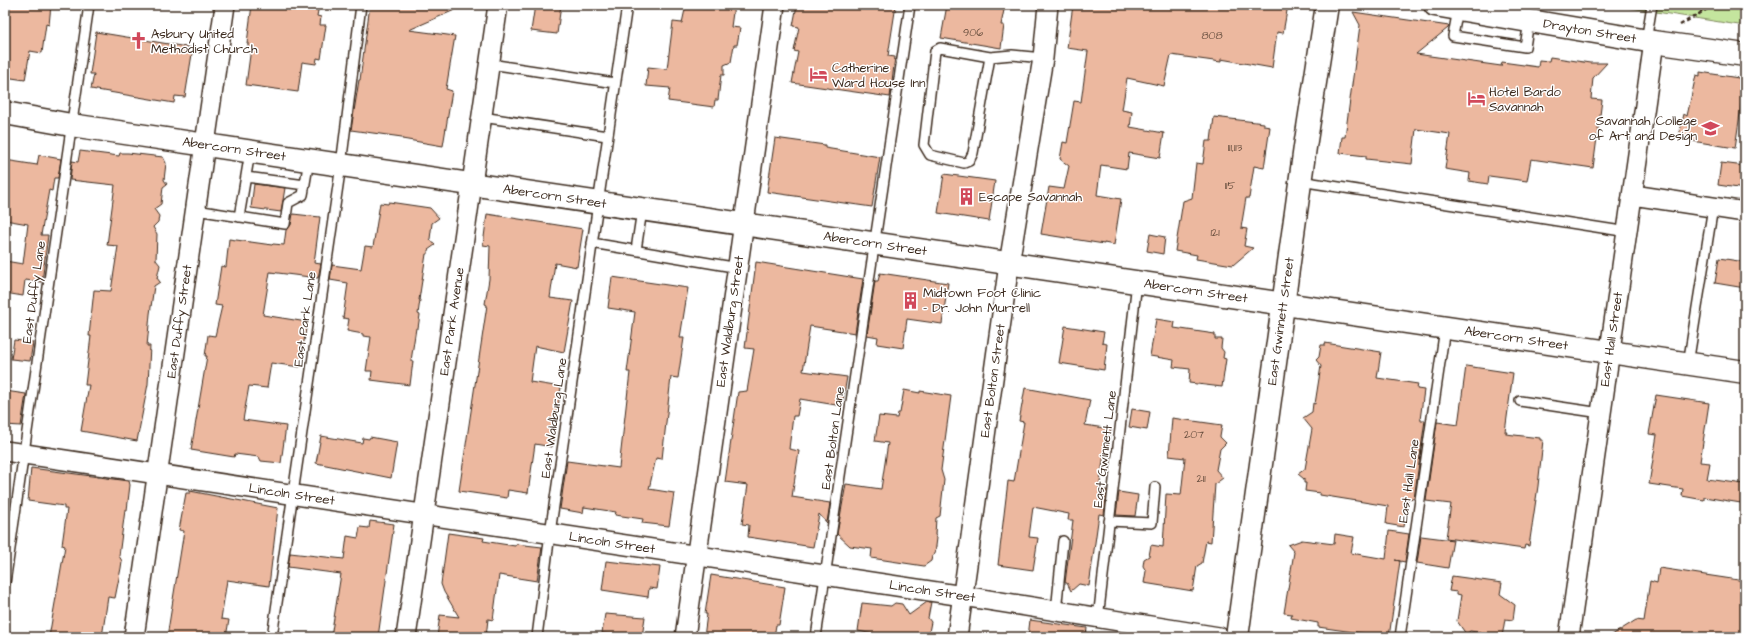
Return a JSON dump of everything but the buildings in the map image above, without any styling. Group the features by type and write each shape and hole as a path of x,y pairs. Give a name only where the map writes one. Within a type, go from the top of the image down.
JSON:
{"street":[{"name":"East Duffy Street","path":"134,637 225,5"},
{"name":"East Park Avenue","path":"406,637 498,5"},
{"name":"East Waldburg Street","path":"685,637 739,268 775,5"},
{"name":"East Bolton Street","path":"957,637 1009,264 1043,58 1048,5"},
{"name":"East Gwinnett Street","path":"1237,637 1300,181 1327,5"},
{"name":"Drayton Street","path":"1435,5 1472,9 1529,21 1745,56"},
{"name":"East Hall Street","path":"1569,637 1628,232 1650,41"},
{"name":"Abercorn Street","path":"5,113 71,125 250,152 1745,372"},
{"path":"1633,195 1745,212"},
{"name":"Lincoln Street","path":"5,451 550,533 825,577 963,596 1098,619 1219,637"}],"lane":[{"name":"East Duffy Lane","path":"5,583 89,5"},
{"name":"East Park Lane","path":"272,637 341,165 361,5"},
{"name":"East Waldburg Lane","path":"537,637 550,533 627,5"},
{"name":"East Bolton Lane","path":"816,637 910,5"},
{"path":"1650,41 1652,5"},
{"path":"1472,9 1453,36 1525,47 1529,21"},
{"path":"990,57 973,153 969,161 964,163 930,156 924,145 935,51 940,48 990,57 1012,55 1043,58"},
{"path":"490,64 615,83"},
{"path":"482,117 607,136"},
{"path":"239,217 250,152"},
{"path":"196,210 285,224 288,203 303,195 309,160"},
{"path":"246,177 305,185"},
{"path":"1300,181 1628,232"},
{"path":"1688,364 1713,207"},
{"path":"636,250 642,210"},
{"path":"592,243 739,268"},
{"name":"East Gwinnett Lane","path":"1098,619 1137,282"},
{"name":"East Hall Lane","path":"1400,637 1445,328"},
{"path":"1520,401 1601,413"},
{"path":"1109,521 1152,523 1155,487"},
{"path":"1056,612 1063,542"}],"path":[{"path":"1701,12 1702,5"},
{"path":"1676,27 1714,5"}],"green space":[{"path":"1612,5 1745,5 1745,26"}],"place":[{"name":"Asbury United Methodist Church","path":"138,41"},
{"name":"Catherine Ward House Inn","path":"819,75"},
{"name":"Hotel Bardo Savannah","path":"1476,99"},
{"name":"Savannah College of Art and Design","path":"1710,128"},
{"name":"Escape Savannah","path":"966,197"},
{"name":"Midtown Foot Clinic - Dr. John Murrell","path":"910,300"}]}
